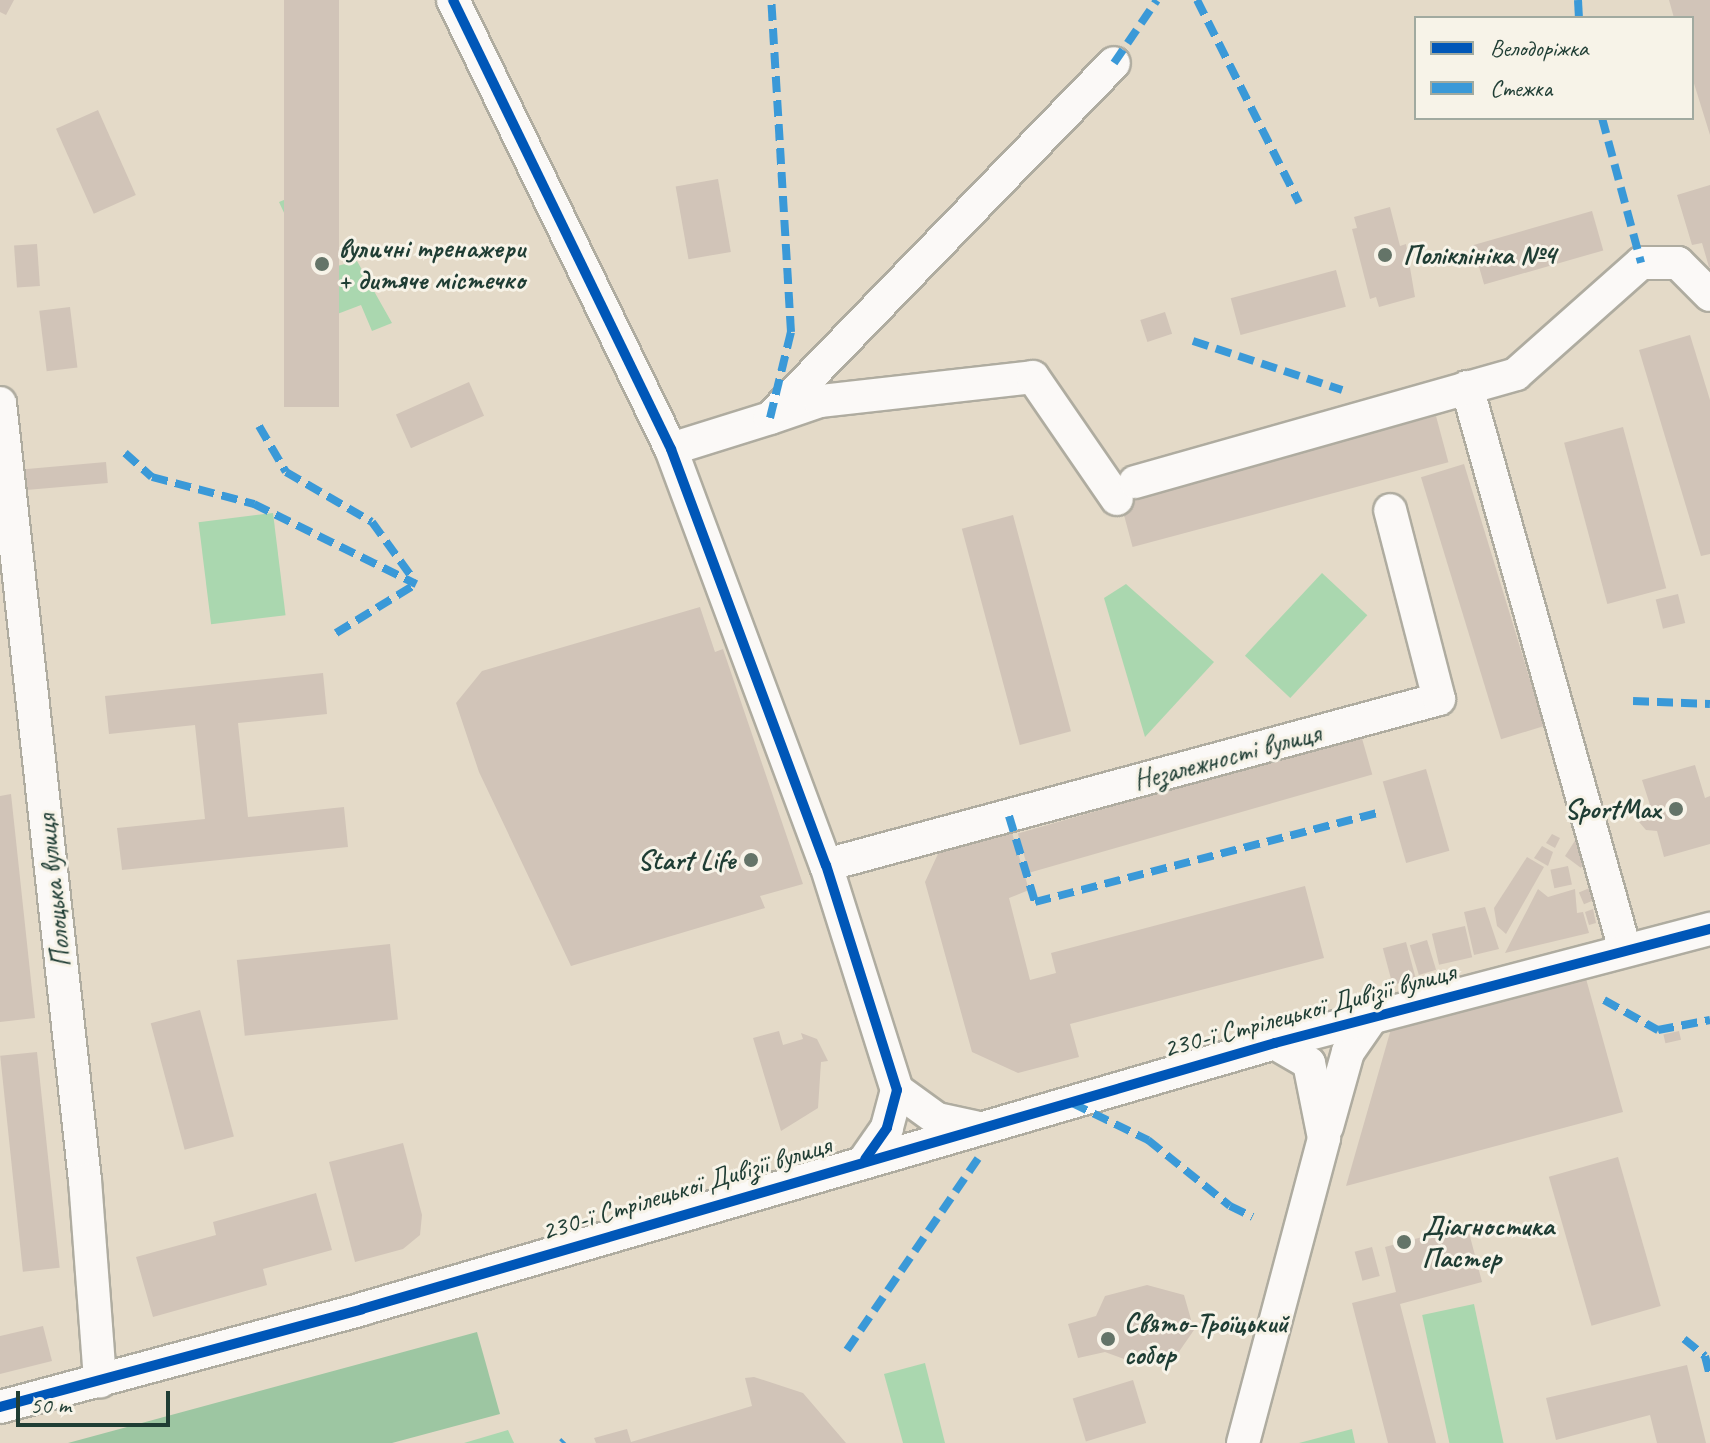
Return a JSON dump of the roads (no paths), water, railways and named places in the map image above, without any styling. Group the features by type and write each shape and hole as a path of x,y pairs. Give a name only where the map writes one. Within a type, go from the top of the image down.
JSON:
{"street":[{"path":"453,0 671,449 826,865 897,1090 887,1128 865,1159"},
{"path":"770,418 1114,63"},
{"path":"671,449 820,401 1033,377 1126,490 1516,374 1641,263 1678,263 1710,295"},
{"path":"1467,387 1625,950"},
{"name":"Полоцька вулиця","path":"0,403 80,1135 100,1381"},
{"name":"Незалежності вулиця","path":"826,865 1439,699 1390,510"},
{"name":"230-ї Стрілецької Дивізії вулиця","path":"0,1407 362,1309 865,1159 1275,1043 1710,929"},
{"path":"1324,1138 1348,1052 1371,1019"},
{"name":"230-ї Стрілецької Дивізії вулиця","path":"1243,1443 1324,1138 1309,1063 1275,1043"},
{"path":"897,1090 937,1119 975,1127"}],"place":[{"name":"Поліклініка №4","path":"1385,255"},
{"name":"вуличні тренажери + дитяче містечко","path":"322,264"},
{"name":"SportMax","path":"1676,809"},
{"name":"Start Life","path":"751,860"},
{"name":"Діагностика Пастер","path":"1404,1242"},
{"name":"Свято-Троїцький собор","path":"1108,1339"}]}
